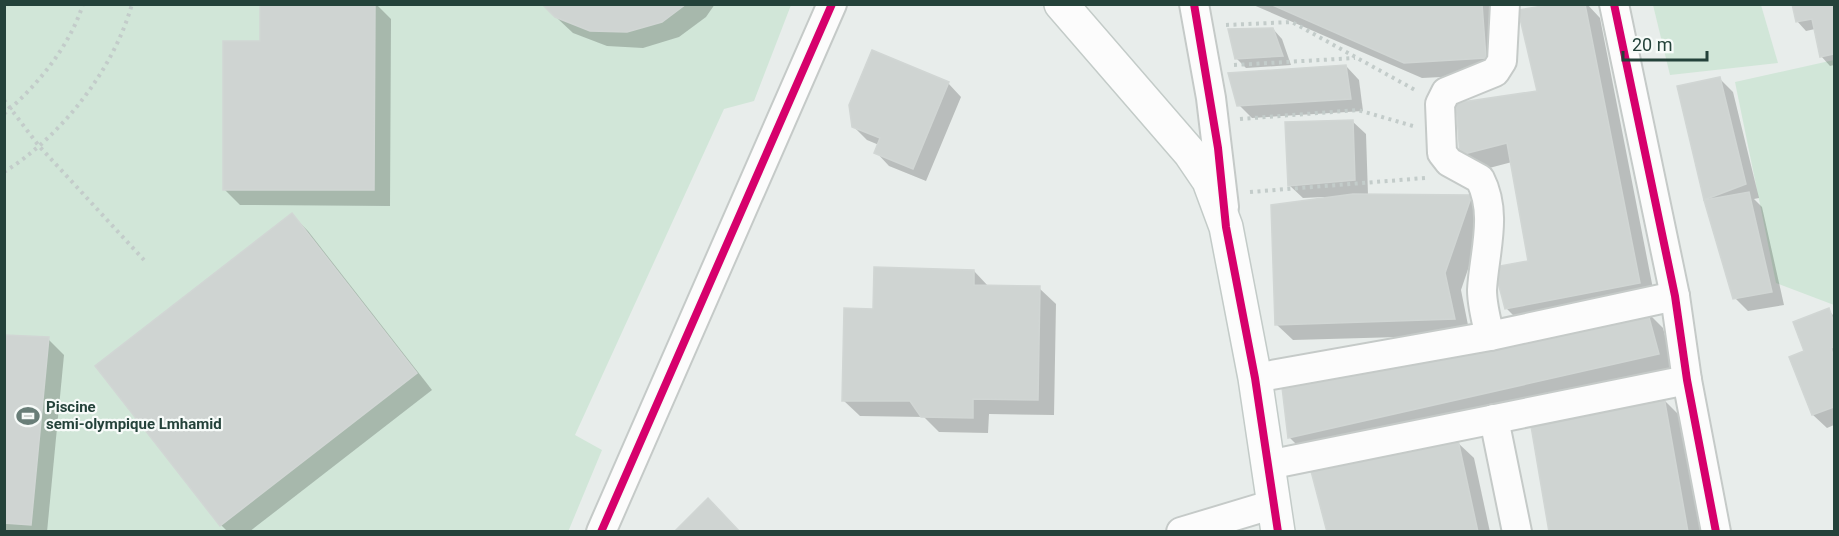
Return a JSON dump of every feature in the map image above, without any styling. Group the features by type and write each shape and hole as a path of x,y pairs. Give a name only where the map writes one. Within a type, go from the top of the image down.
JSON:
{"street":[{"path":"601,531 832,4"},
{"path":"1061,4 1190,153 1209,181 1226,227"},
{"path":"1490,336 1482,291 1490,224 1485,188 1474,174 1455,166 1444,157 1440,133 1440,104 1446,92 1495,72 1502,61 1505,4"},
{"path":"1614,4 1665,261 1675,296 1687,380 1716,531"},
{"path":"1181,531 1276,518 1255,378 1226,227 1214,121 1196,15"},
{"path":"1255,378 1490,336 1675,296"},
{"path":"1268,465 1687,380"},
{"path":"1494,419 1517,531"}],"path":[{"path":"4,114 23,98 56,57 83,4"},
{"path":"4,172 39,146 69,117 106,65 132,4"},
{"path":"1196,15 1292,22 1440,104"},
{"path":"1208,80 1226,66 1357,58"},
{"path":"4,100 39,146 144,260"},
{"path":"1214,121 1358,110 1440,133"},
{"path":"1223,194 1474,174"}],"green space":[{"path":"4,5 791,5 754,101 724,109 575,435 602,450 568,532 5,531"},
{"path":"1653,5 1761,5 1778,63 1670,75"},
{"path":"1834,60 1834,305 1776,283 1735,82"}],"building":[{"path":"260,4 375,4 374,190 223,190 223,41 260,41"},
{"path":"542,4 686,4 662,22 627,32 590,31 555,17"},
{"path":"1270,4 1482,4 1486,58 1404,63"},
{"path":"1555,4 1585,4 1640,283 1505,309 1494,267 1528,261 1507,143 1460,155 1456,103 1537,91 1518,10"},
{"path":"1792,4 1834,4 1834,54 1820,57 1812,19 1796,22"},
{"path":"1273,28 1283,56 1235,59 1228,29"},
{"path":"872,50 949,82 913,169 874,153 880,138 852,127 849,105"},
{"path":"1346,65 1351,99 1237,106 1228,73"},
{"path":"1720,77 1746,184 1704,200 1677,86"},
{"path":"1353,120 1355,180 1288,186 1285,122"},
{"path":"1749,192 1772,292 1733,299 1704,200"},
{"path":"1353,194 1472,195 1445,273 1455,319 1275,325 1271,205"},
{"path":"292,213 417,373 220,526 95,366"},
{"path":"874,267 974,270 974,285 1040,286 1038,400 973,399 973,418 921,417 910,401 842,401 844,308 873,309"},
{"path":"1829,308 1834,323 1834,347 1831,348 1834,358 1834,407 1812,415 1789,357 1804,351 1793,322"},
{"path":"1647,310 1659,354 1288,438 1282,387"},
{"name":"Piscine semi-olympique Lmhamid","path":"4,335 49,337 31,525 4,523"},
{"path":"1664,397 1688,532 1549,532 1531,426"},
{"path":"1458,440 1478,532 1327,532 1311,471"},
{"path":"708,498 740,532 675,531"}],"cycle path":[{"path":"601,532 832,4"},
{"path":"1194,4 1218,148 1226,227 1255,378 1278,532"},
{"path":"1614,4 1675,296 1687,380 1716,532"}],"place":[{"name":"Piscine semi-olympique Lmhamid","path":"28,416"}]}
